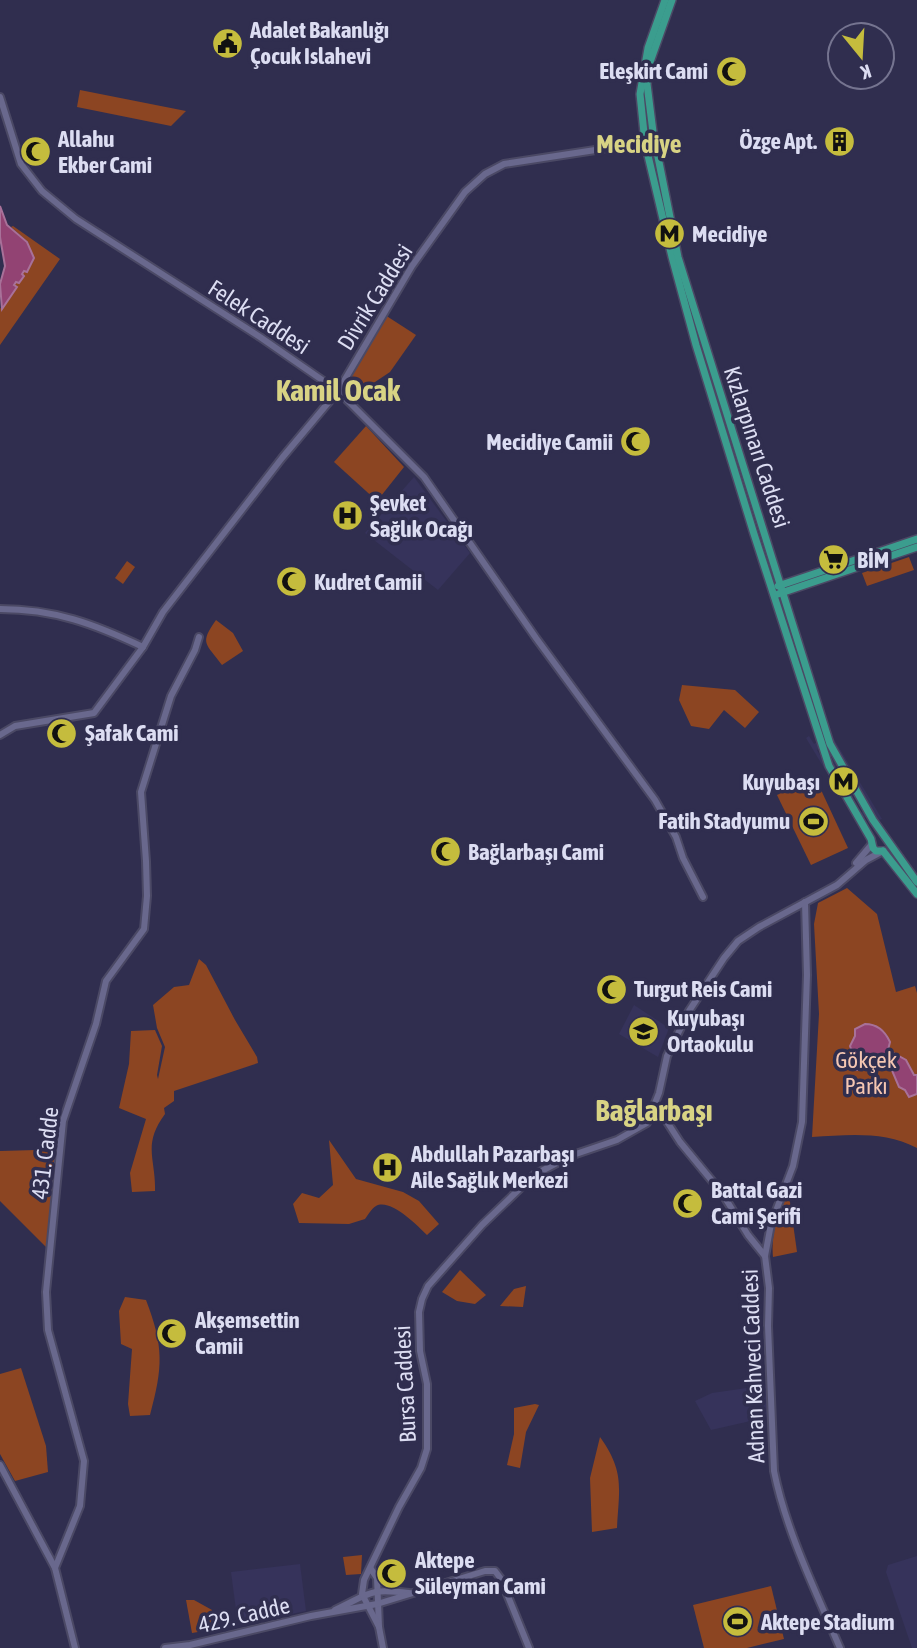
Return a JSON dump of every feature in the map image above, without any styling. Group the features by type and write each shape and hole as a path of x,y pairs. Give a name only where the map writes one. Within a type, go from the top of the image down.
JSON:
{"main road":[{"name":"Kızlarpınarı Caddesi","path":"665,0 648,48 640,94 645,143 696,345 830,744 886,840 917,882"},
{"name":"Kızlarpınarı Caddesi","path":"672,0 650,62 648,84 654,141 678,257 829,766 872,844"},
{"path":"778,590 917,539"},
{"path":"778,590 917,547"},
{"path":"878,836 886,840 887,847 883,851 876,851 872,844 878,836"},
{"path":"883,851 917,894"}],"street":[{"name":"Felek Caddesi","path":"0,96 21,164 41,191 76,219 260,337 338,391 417,469 655,800 676,837 683,858 703,897"},
{"name":"Divrik Caddesi","path":"0,735 15,726 94,713 143,647 169,604 282,458 338,391 412,266 466,192 485,174 504,164 527,159 654,141"},
{"path":"0,609 76,618 143,647"},
{"name":"431. Cadde","path":"55,1568 80,1506 84,1461 48,1330 46,1292 63,1121 96,1024 106,981 144,929 146,872 141,792 171,696 199,637"},
{"path":"805,902 835,882 872,844"},
{"path":"653,1111 667,1056 689,1011 738,941 837,885 866,860 883,851"},
{"path":"765,1256 771,1224 793,1166 802,1122 807,975 805,902"},
{"name":"Adnan Kahveci Caddesi","path":"653,1111 662,1114 680,1142 723,1193 748,1235 765,1256 769,1288 774,1471 803,1564 841,1648"},
{"name":"Bursa Caddesi","path":"362,1594 364,1580 421,1468 427,1449 428,1384 420,1351 419,1312 428,1286 482,1225 534,1175 570,1156 617,1140 647,1123 653,1111"},
{"path":"0,1465 55,1568 75,1648"},
{"path":"370,1569 377,1578 379,1589 377,1604 383,1648"},
{"name":"429. Cadde","path":"165,1648 190,1647 377,1604 495,1571 501,1579 529,1648"},
{"path":"330,1613 362,1594 379,1589 411,1594"},
{"path":"362,1594 379,1628"}],"shaded area":[{"path":"0,206 7,225 27,242 34,258 19,283 14,285 17,287 2,309 0,284 5,266 0,237"},
{"path":"414,477 470,553 438,590 365,533"},
{"path":"826,726 882,819 879,820 874,812 869,815 870,818 860,820 865,829 862,831 806,738 809,736 814,744 828,736","holes":["831,741 834,757 826,765 817,750","844,762 856,782 842,790 830,770","859,787 871,807 857,815 845,796 849,793 851,796 856,794 854,790"]},
{"name":"Kuyubaşı Ortaokulu","path":"634,1005 669,1028 658,1057 619,1034"},
{"path":"865,1024 880,1029 890,1042 888,1050 906,1060 914,1075 917,1075 917,1094 909,1097 905,1090 899,1087 891,1068 866,1065 863,1062 857,1070 852,1070 854,1057 850,1046 855,1029"},
{"path":"767,1385 768,1417 711,1430 695,1401 712,1393"},
{"path":"917,1556 917,1648 912,1648 886,1572 888,1565"},
{"path":"300,1564 306,1611 238,1625 231,1572"}],"green space":[{"path":"80,90 186,111 171,126 77,107"},
{"path":"11,227 60,259 0,345 0,308 2,309 17,287 14,285 24,270 27,272 33,262 28,242"},
{"path":"385,315 416,335 390,372 363,390 350,378"},
{"path":"366,426 404,467 377,501 334,462"},
{"path":"909,557 914,570 867,586 862,573"},
{"path":"127,561 135,567 123,584 115,578"},
{"path":"216,620 233,633 243,651 222,665 206,639"},
{"path":"682,685 735,690 759,712 745,728 724,710 709,729 691,726 679,700"},
{"name":"Fatih Stadyumu","path":"815,777 848,848 811,865 777,795"},
{"name":"Gökçek Parkı","path":"847,888 877,914 896,992 915,986 917,993 917,1148 879,1137 812,1137 819,1014 814,924 818,903"},
{"path":"199,959 206,965 258,1063 174,1091 174,1101 164,1108 165,1114 152,1144 155,1191 132,1192 130,1173 146,1119 119,1108 129,1064 131,1031 155,1030 162,1046 158,1079 165,1047 157,1028 153,1005 174,987 189,985"},
{"path":"329,1140 356,1179 403,1192 419,1201 439,1224 427,1235 396,1209 382,1205 374,1207 365,1219 349,1224 299,1223 293,1204 302,1193 319,1198 333,1185"},
{"path":"36,1150 56,1154 49,1250 0,1201 0,1151"},
{"path":"789,1195 797,1252 773,1257 775,1224"},
{"path":"460,1270 486,1295 475,1304 457,1301 442,1292"},
{"path":"526,1286 523,1307 500,1306 514,1289"},
{"path":"125,1297 146,1300 159,1344 159,1370 150,1415 130,1416 128,1404 132,1349 121,1344 119,1311"},
{"path":"21,1368 46,1446 48,1472 15,1481 0,1454 0,1374"},
{"path":"539,1405 526,1432 520,1468 507,1465 514,1434 514,1408"},
{"path":"600,1437 613,1460 619,1481 617,1528 592,1532 590,1478"},
{"path":"362,1555 361,1574 346,1575 343,1557"},
{"name":"Aktepe Stadium","path":"771,1586 784,1639 747,1648 704,1648 693,1605"},
{"path":"186,1600 194,1600 212,1610 216,1629 192,1633"}],"place":[{"name":"Adalet Bakanlığı Çocuk Islahevi","path":"227,43"},
{"name":"Eleşkirt Cami","path":"731,71"},
{"name":"Özge Apt.","path":"840,141"},
{"name":"Allahu Ekber Cami","path":"35,152"},
{"name":"Mecidiye","path":"669,234"},
{"name":"Mecidiye Camii","path":"636,442"},
{"name":"Şevket Sağlık Ocağı","path":"347,516"},
{"name":"BİM","path":"834,560"},
{"name":"Kudret Camii","path":"291,582"},
{"name":"Şafak Cami","path":"62,733"},
{"name":"Kuyubaşı","path":"843,782"},
{"name":"Fatih Stadyumu","path":"813,821"},
{"name":"Bağlarbaşı Cami","path":"445,852"},
{"name":"Turgut Reis Cami","path":"611,989"},
{"name":"Kuyubaşı Ortaokulu","path":"644,1031"},
{"name":"Abdullah Pazarbaşı Aile Sağlık Merkezi","path":"388,1167"},
{"name":"Battal Gazi Cami Şerifi","path":"688,1203"},
{"name":"Akşemsettin Camii","path":"172,1333"},
{"name":"Aktepe Süleyman Cami","path":"392,1573"},
{"name":"Aktepe Stadium","path":"738,1622"}],"district":[{"name":"Mecidiye","path":"639,144"},
{"name":"Kamil Ocak","path":"338,391"},
{"name":"Bağlarbaşı","path":"654,1111"}]}
